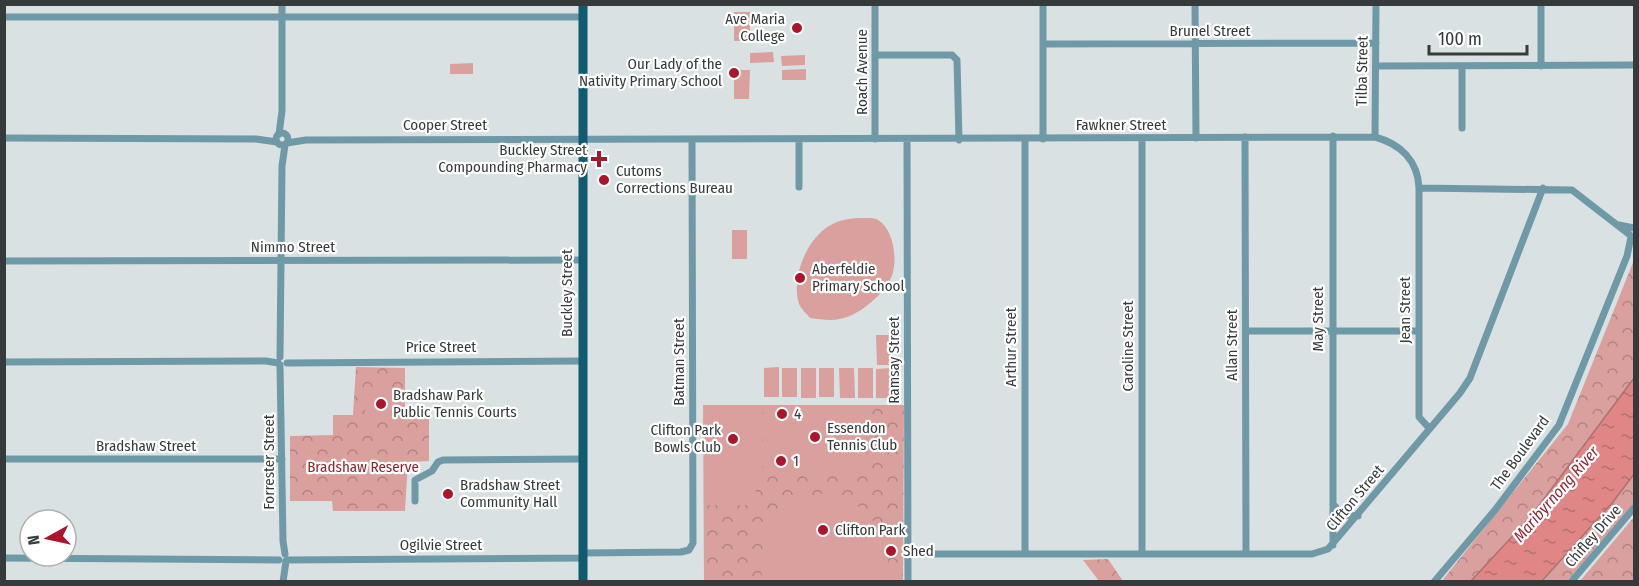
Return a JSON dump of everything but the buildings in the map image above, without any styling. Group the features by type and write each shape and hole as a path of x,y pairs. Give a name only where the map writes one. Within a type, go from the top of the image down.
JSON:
{"main road":[{"name":"Buckley Street","path":"583,4 583,582"}],"street":[{"name":"Forrester Street","path":"282,4 283,579"},
{"name":"Roach Avenue","path":"875,4 875,139"},
{"path":"1043,4 1043,139"},
{"path":"1195,4 1196,138"},
{"name":"Tilba Street","path":"1375,137 1376,4"},
{"path":"1541,4 1541,66"},
{"path":"4,17 583,17"},
{"name":"Brunel Street","path":"1044,44 1376,43"},
{"path":"875,55 952,55 957,60 959,140"},
{"path":"1376,66 1635,65"},
{"path":"1462,66 1462,128"},
{"name":"May Street","path":"1333,136 1331,331 1333,545"},
{"name":"Allan Street","path":"1245,137 1246,554"},
{"name":"Fawkner Street","path":"583,139 959,140 1375,137 1411,158 1416,168 1419,188"},
{"name":"Cooper Street","path":"7,140 583,139"},
{"name":"Batman Street","path":"583,556 681,552 689,550 693,543 692,139"},
{"path":"799,139 799,187"},
{"name":"Ramsay Street","path":"907,139 908,582"},
{"name":"Arthur Street","path":"1025,139 1025,554"},
{"name":"Caroline Street","path":"1142,139 1142,554"},
{"path":"1419,188 1572,190 1617,224 1633,233"},
{"name":"Jean Street","path":"1419,188 1419,417 1429,428"},
{"name":"Clifton Street","path":"909,554 1320,553 1333,545 1358,516 1470,378 1543,188"},
{"name":"The Boulevard","path":"1434,582 1495,510 1559,425 1627,256 1633,233"},
{"name":"The Boulevard","path":"1627,256 1635,245"},
{"name":"Nimmo Street","path":"4,261 582,260"},
{"path":"1246,331 1418,330"},
{"name":"Price Street","path":"4,362 582,361"},
{"name":"Bradshaw Street","path":"6,460 282,459"},
{"path":"415,501 415,480 432,471 438,462 443,460 583,459"},
{"path":"1332,502 1338,512 1343,515 1358,516"},
{"name":"Chifley Drive","path":"1571,582 1635,508"},
{"name":"Ogilvie Street","path":"4,558 583,556"}],"green space":[{"path":"734,12 750,12 750,41 734,41"},
{"path":"773,52 774,62 750,63 750,53"},
{"path":"805,55 805,65 782,66 781,56"},
{"path":"473,63 473,74 450,74 450,64"},
{"path":"806,69 806,80 782,80 782,70"},
{"path":"734,70 750,70 749,99 734,99"},
{"path":"846,219 878,220 890,236 894,258 891,278 877,297 852,315 836,320 810,318 800,306 797,294 799,272 807,250 813,240 829,226"},
{"path":"732,230 747,230 747,259 732,259"},
{"path":"1634,260 1634,378 1532,515 1471,581 1441,582 1568,424"},
{"path":"876,335 891,335 892,365 877,365"},
{"name":"Bradshaw Reserve","path":"356,367 405,368 405,408 429,409 429,461 408,462 405,511 333,511 332,501 290,501 290,436 333,435 333,415 353,415"},
{"path":"779,367 779,397 764,397 764,368"},
{"path":"782,368 797,368 797,397 782,397"},
{"path":"801,368 816,368 816,398 801,398"},
{"path":"819,368 834,368 834,397 819,397"},
{"path":"839,368 854,368 855,398 840,398"},
{"path":"858,368 873,368 873,398 858,398"},
{"path":"891,368 891,398 876,398 876,369"},
{"name":"Bradshaw Park Public Tennis Courts","path":"365,387 398,387 398,421 365,420"},
{"name":"Clifton Park","path":"703,405 904,405 903,581 704,581"},
{"name":"Essendon Tennis Club","path":"866,405 867,469 765,470 764,406"},
{"name":"Clifton Park Bowls Club","path":"704,407 762,408 762,470 755,471 756,505 705,505"},
{"path":"1634,474 1634,503 1567,581 1542,582 1613,502"},
{"name":"Clifton Park","path":"833,492 859,507 877,526 887,551 888,581 762,581 763,543 773,517 782,508 795,501 812,495"},
{"path":"1634,517 1634,581 1580,581"},
{"path":"1108,559 1123,581 1099,581 1083,560"}],"water":[{"name":"Maribyrnong River","path":"1634,378 1634,474 1613,502 1542,581 1471,581 1532,515"}],"place":[{"name":"Ave Maria College","path":"797,28"},
{"name":"Our Lady of the Nativity Primary School","path":"734,73"},
{"name":"Buckley Street Compounding Pharmacy","path":"599,159"},
{"name":"Cutoms Corrections Bureau","path":"604,180"},
{"name":"Aberfeldie Primary School","path":"800,278"},
{"name":"Bradshaw Park Public Tennis Courts","path":"381,404"},
{"name":"4","path":"782,414"},
{"name":"Essendon Tennis Club","path":"815,437"},
{"name":"Clifton Park Bowls Club","path":"733,439"},
{"name":"1","path":"781,461"},
{"name":"Bradshaw Street Community Hall","path":"448,494"},
{"name":"Clifton Park","path":"823,530"},
{"name":"Shed","path":"891,551"}]}
